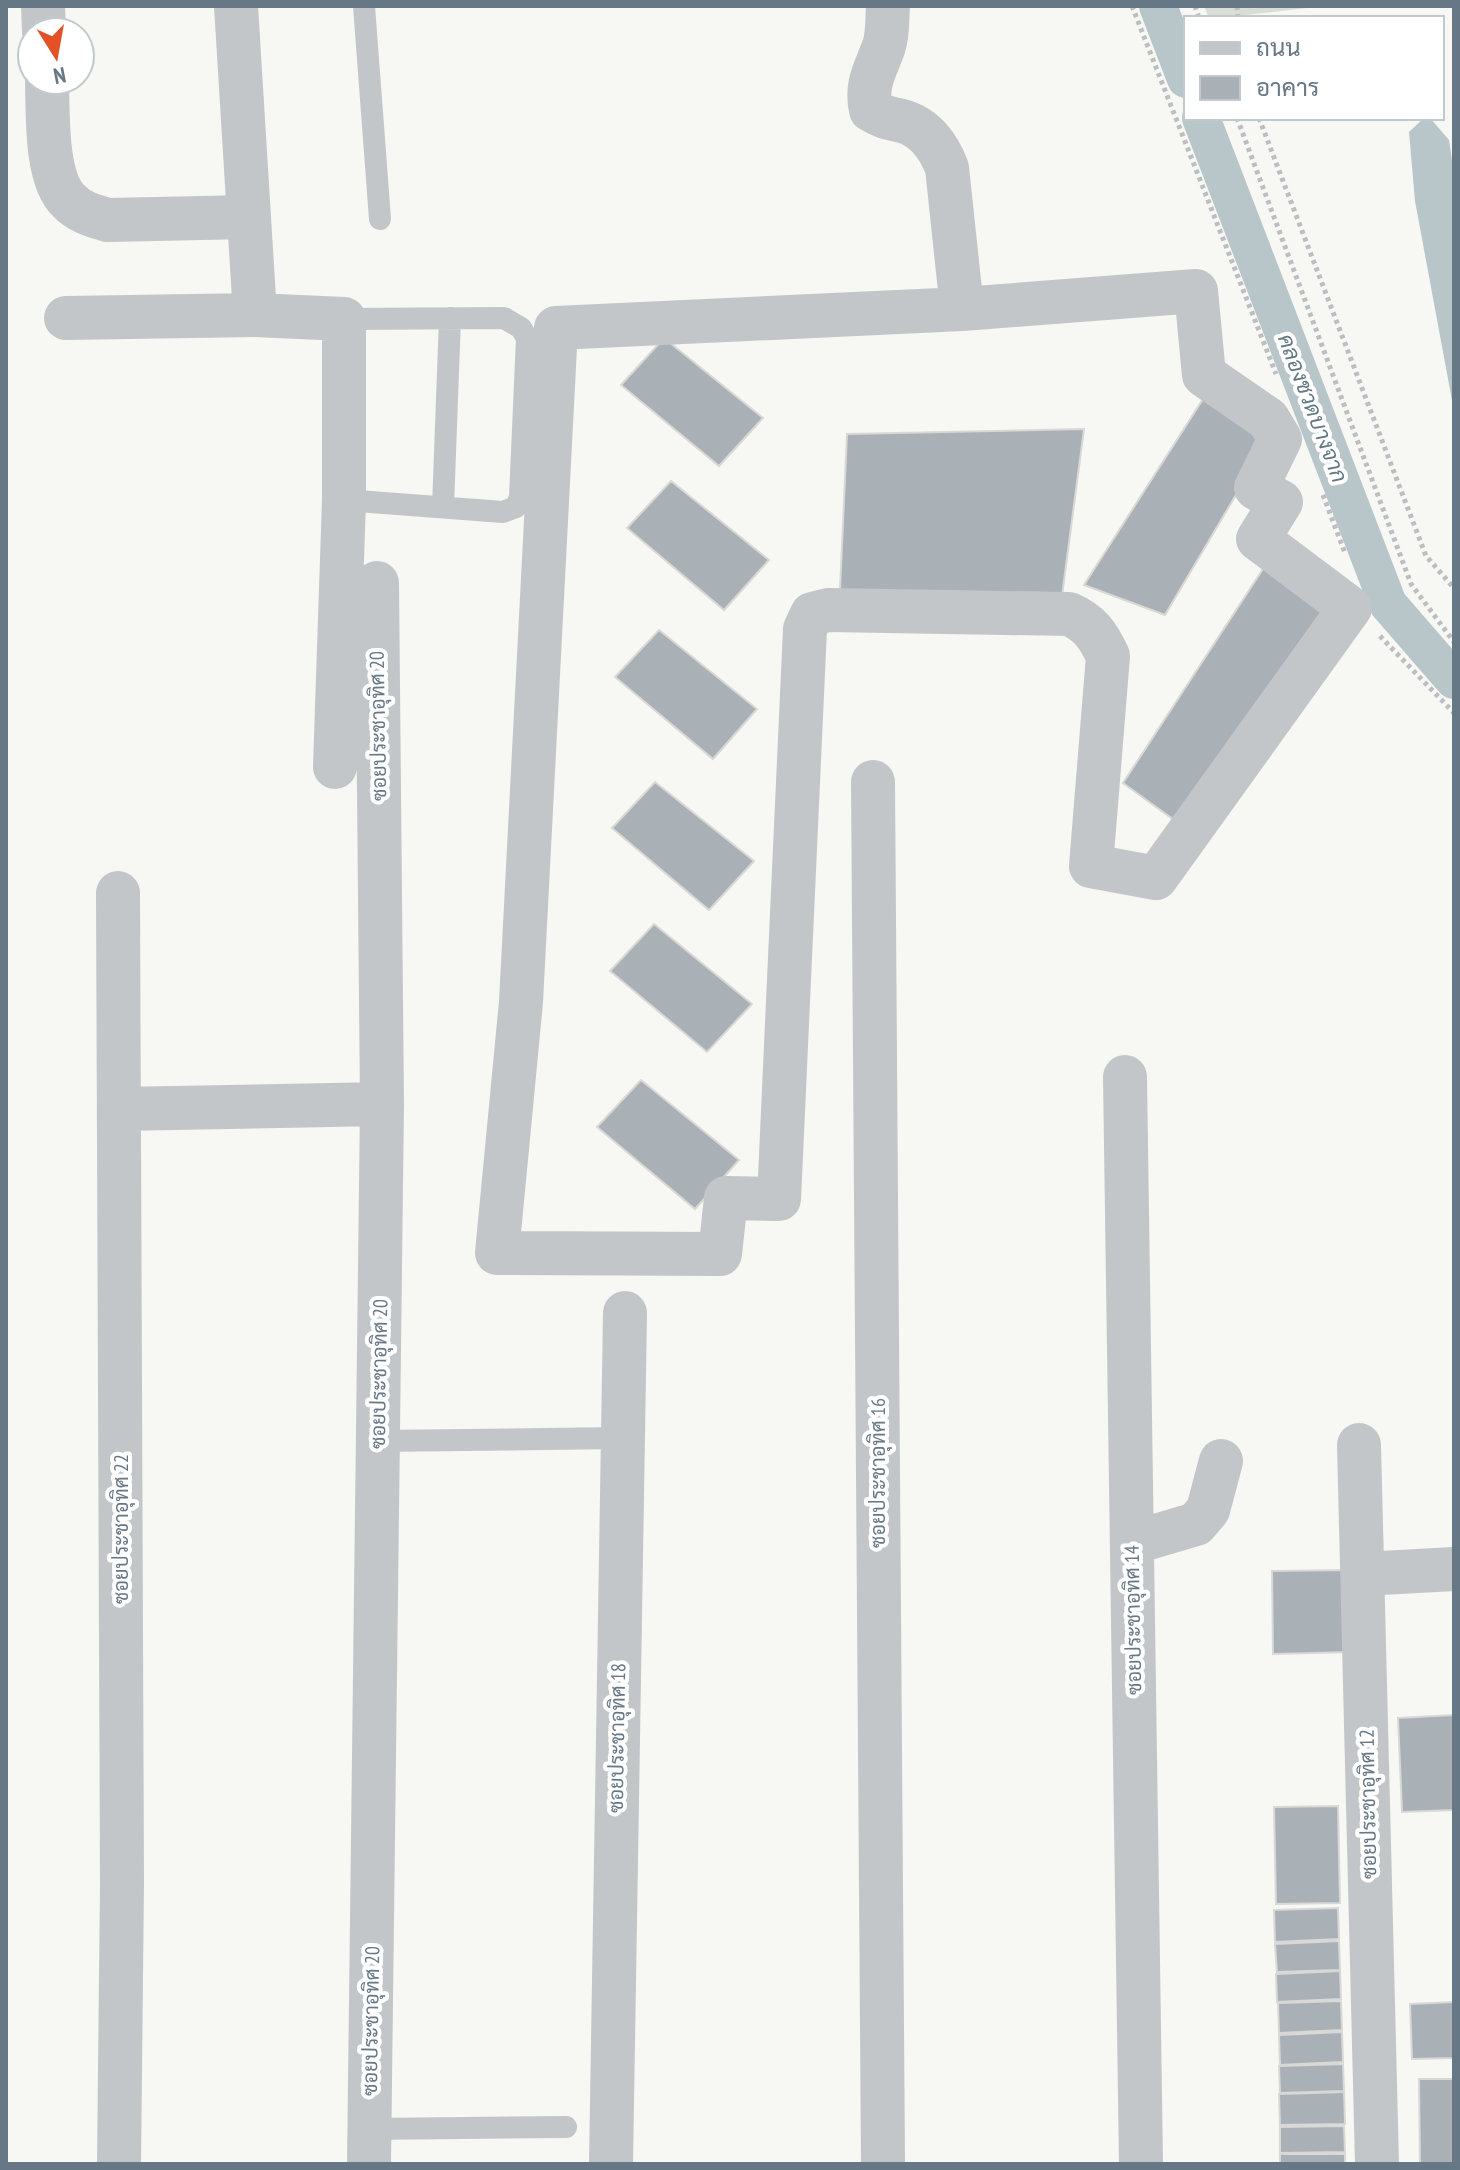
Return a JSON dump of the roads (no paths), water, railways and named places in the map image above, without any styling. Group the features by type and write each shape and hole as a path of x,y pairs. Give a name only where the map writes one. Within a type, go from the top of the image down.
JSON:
{"street":[{"path":"236,6 255,315"},
{"path":"888,6 885,43 869,80 868,98 871,110 884,118 905,122 938,147 947,168 962,309"},
{"path":"48,96 51,165 67,200 86,213 108,220 249,217"},
{"path":"1196,291 1204,375 1268,419 1280,439 1256,488 1281,502 1258,539 1350,608 1156,878 1091,866 1108,656 1096,631 1084,620 1069,614 828,610 812,614 805,629 779,1199 726,1198 720,1254 497,1253 521,1002 556,328 962,309 1196,291"},
{"path":"66,318 255,315 344,319 344,500 335,767"},
{"name":"ซอยประชาอุทิศ 20","path":"369,2147 382,1104 377,583"},
{"name":"ซอยประชาอุทิศ 16","path":"873,782 883,2164"},
{"name":"ซอยประชาอุทิศ 22","path":"118,893 122,1883 119,2164"},
{"name":"ซอยประชาอุทิศ 14","path":"1125,1077 1141,2164"},
{"path":"119,1109 382,1104"},
{"name":"ซอยประชาอุทิศ 18","path":"611,2164 625,1313"},
{"name":"ซอยประชาอุทิศ 12","path":"1359,1445 1377,2164"},
{"path":"1132,1543 1196,1524 1208,1510 1221,1461"},
{"path":"1363,1574 1454,1569"}],"lane":[{"path":"364,6 380,219"},
{"path":"443,507 450,318"},
{"path":"344,319 504,318 521,328 527,338 520,497 516,507 503,512 344,500"},
{"path":"378,1441 622,1438"},
{"path":"369,2147 566,2127"}],"waterway":[{"name":"คลองชวดบางจาก","path":"1158,6 1184,74"},
{"name":"คลองชวดบางจาก","path":"1202,120 1388,604 1454,680"}]}
